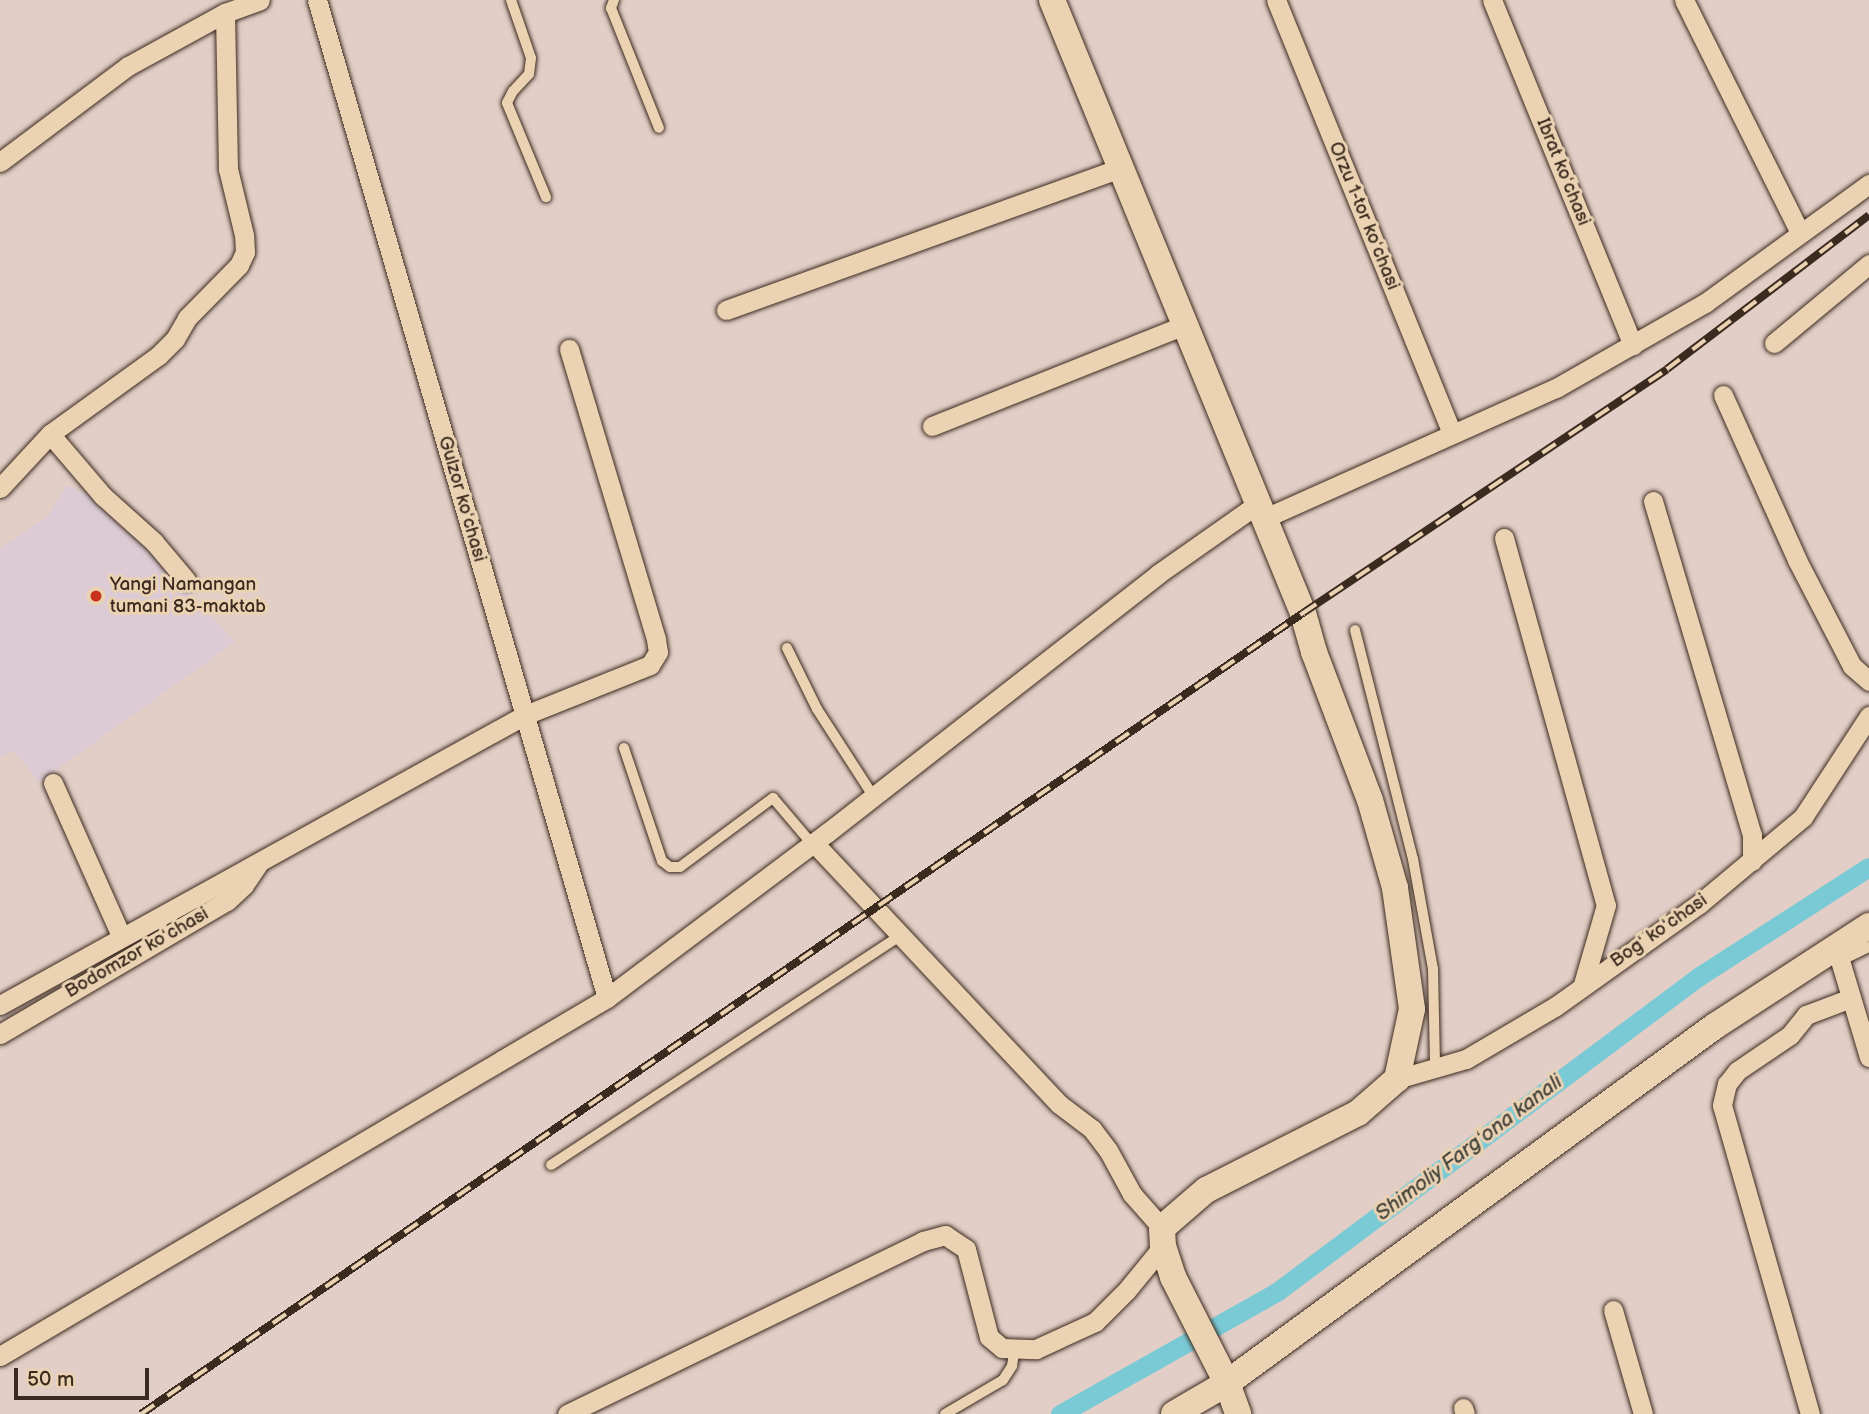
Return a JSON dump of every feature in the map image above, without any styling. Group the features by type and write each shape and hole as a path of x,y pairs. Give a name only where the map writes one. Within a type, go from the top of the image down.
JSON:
{"main road":[{"path":"1052,0 1303,613 1314,652 1370,800 1395,888 1412,1009 1396,1079 1358,1113 1206,1189 1162,1237 1173,1277 1227,1383 1238,1414"},
{"path":"1174,1414 1227,1383 1715,1026 1838,954 1869,926"}],"street":[{"path":"0,162 128,66 225,13 260,0"},
{"name":"Gulzor koʻchasi","path":"317,0 607,999"},
{"name":"Orzu 1-tor koʻchasi","path":"1276,0 1452,433"},
{"name":"Ibrat koʻchasi","path":"1492,0 1633,345"},
{"path":"1684,0 1800,233"},
{"path":"0,488 50,434 159,355 175,339 187,318 239,265 245,252 244,235 228,169 225,13"},
{"path":"726,310 1121,168"},
{"path":"0,1356 607,999 874,797 1158,574 1262,510 1556,388 1704,303 1869,184"},
{"path":"1774,343 1869,264"},
{"path":"932,426 1185,324"},
{"name":"Bodomzor koʻchasi","path":"0,1004 525,715 650,664 658,652 644,594 569,349"},
{"path":"1723,395 1797,560 1852,666 1869,681"},
{"path":"50,434 103,496 154,542 186,580"},
{"path":"1653,501 1752,835 1752,861"},
{"path":"1504,538 1606,905 1583,984"},
{"name":"Bogʻ koʻchasi","path":"1396,1079 1466,1059 1556,1006 1583,984 1699,904 1802,817 1869,716"},
{"path":"53,783 121,936"},
{"path":"567,1414 923,1241 945,1235 966,1249 989,1337 1002,1348 1036,1349 1095,1322 1127,1290 1162,1237 1132,1194 1093,1129 1059,1104 813,844"},
{"name":"Bodomzor koʻchasi","path":"0,1034 226,901 244,885 262,859"},
{"path":"1838,954 1869,1057"},
{"path":"1810,1414 1722,1105 1727,1084 1737,1071 1790,1035 1806,1015 1851,998"},
{"path":"1613,1310 1643,1414"}],"lane":[{"path":"511,0 531,58 529,74 513,91 507,103 546,197"},
{"path":"614,0 611,8 659,128"},
{"path":"1355,630 1416,871 1433,969 1435,1066"},
{"path":"787,648 817,709 874,797"},
{"path":"624,748 662,860 670,867 680,867 773,798 813,844"},
{"path":"551,1166 901,935"},
{"path":"1838,954 1869,947"},
{"path":"945,1414 1003,1380 1012,1366 1015,1348"}],"shaded area":[{"name":"Yangi Namangan tumani 83-maktab","path":"66,485 104,501 235,642 39,782 13,750 0,758 0,549 49,515"}],"waterway":[{"name":"Shimoliy Fargʻona kanali","path":"1060,1414 1278,1291 1698,977 1869,867"}],"railway":[{"path":"141,1414 1303,613 1667,369 1869,215"}],"place":[{"name":"Yangi Namangan tumani 83-maktab","path":"96,596"}]}
